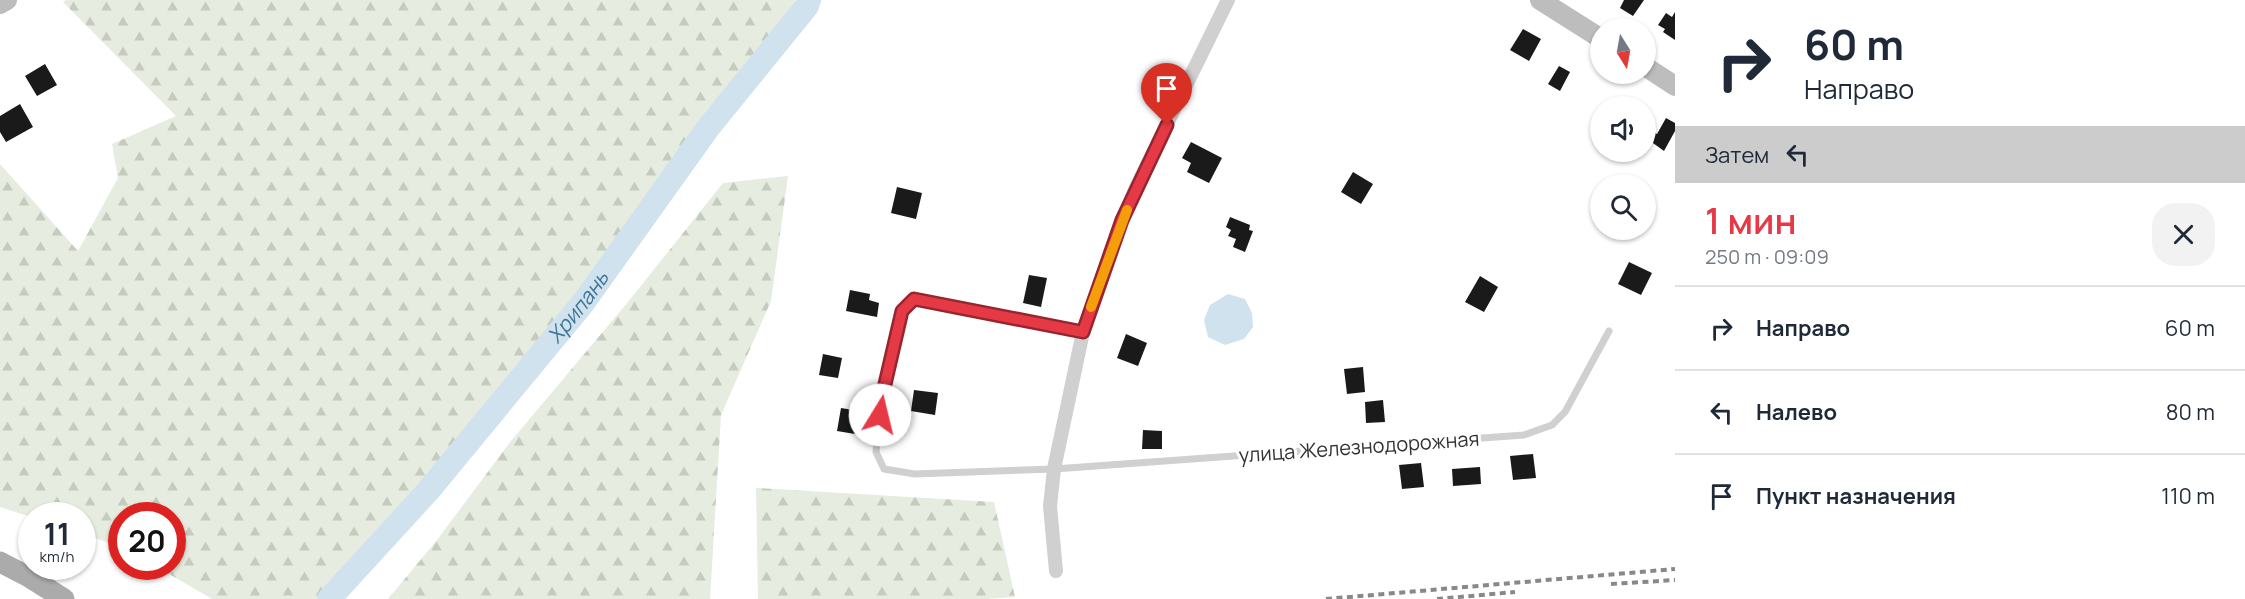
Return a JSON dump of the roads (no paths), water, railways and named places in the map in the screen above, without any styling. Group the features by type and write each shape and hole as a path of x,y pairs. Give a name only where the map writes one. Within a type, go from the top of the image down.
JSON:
{"main road":[{"path":"0,4 6,0"},
{"path":"1540,0 1590,32"},
{"path":"1656,74 1675,86"},
{"path":"0,562 64,599"}],"street":[{"path":"1056,571 1050,506 1054,469 1083,332 1122,220 1136,187 1228,0"}],"lane":[{"name":"улица Железнодорожная","path":"1083,332 914,299 902,311 882,397 876,452 884,469 915,474 1054,469 1524,435 1551,425 1565,412 1609,331"}],"water":[{"path":"1228,294 1245,299 1252,313 1253,327 1244,339 1225,345 1208,337 1204,320 1210,305"}],"waterway":[{"name":"Хрипань","path":"329,599 428,491 583,303 708,128 807,6 809,0"}],"railway":[{"path":"1326,599 1675,569"},
{"path":"1611,584 1675,580"},
{"path":"1437,599 1515,592"}]}
